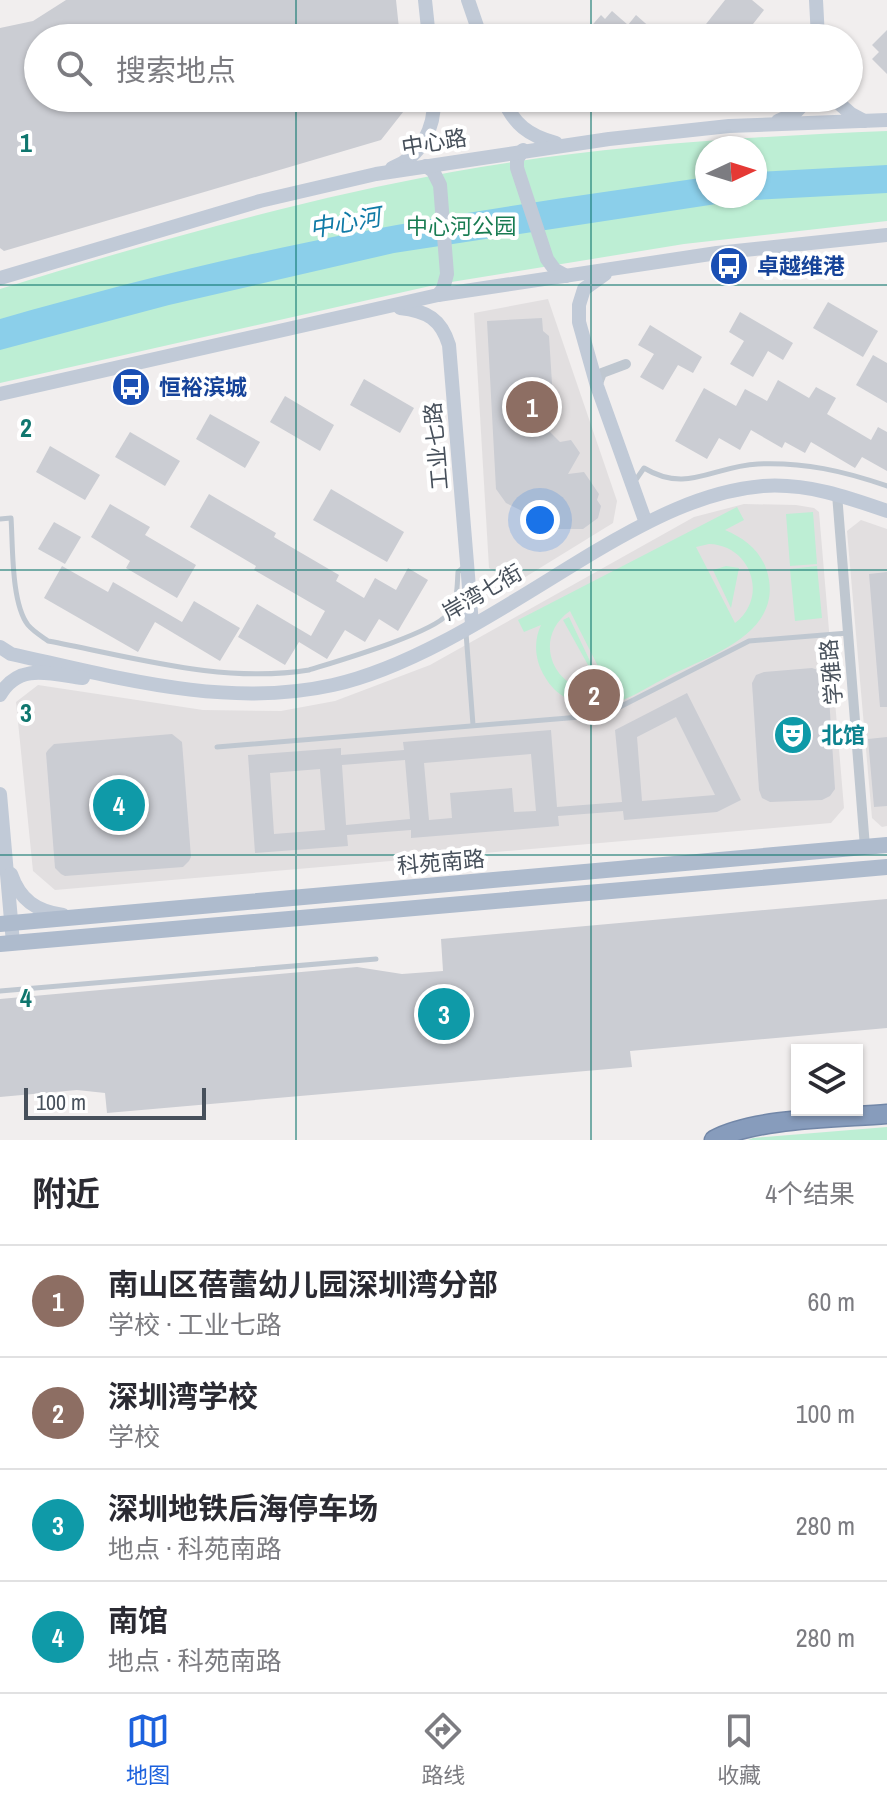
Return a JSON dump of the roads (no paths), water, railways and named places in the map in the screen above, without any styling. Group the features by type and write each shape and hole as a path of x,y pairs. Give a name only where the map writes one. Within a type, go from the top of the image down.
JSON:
{"highway":[{"path":"714,1140 728,1132 752,1126 887,1114"}],"main road":[{"path":"425,0 428,24"},
{"path":"468,0 476,24"},
{"path":"816,0 817,24"},
{"path":"376,174 399,165 420,147 428,135 433,112"},
{"path":"510,112 525,130 539,138 564,145"},
{"path":"768,125 796,112"},
{"path":"849,112 864,121"},
{"name":"中心路","path":"0,278 260,201 376,174 523,150 729,126 887,120"},
{"path":"523,150 517,159 517,168 547,259 555,270 566,276"},
{"path":"426,166 433,171 440,185 447,274 438,295"},
{"path":"0,394 438,295 717,253 887,235"},
{"path":"0,271 32,268"},
{"path":"612,269 584,289 579,305 585,347 646,523"},
{"name":"工业七路","path":"388,307 425,313 441,326 449,345 468,564 469,626"},
{"path":"0,401 27,387"},
{"name":"岸湾七街","path":"132,681 229,693 268,693 317,688 378,670 469,626 646,523 704,498 744,488 784,486 837,494 887,511"},
{"path":"0,647 11,654 132,681"},
{"path":"0,695 13,678 32,673 132,681"},
{"path":"0,794 6,857 6,944"},
{"name":"科苑南路","path":"6,923 887,845"},
{"path":"6,857 15,885 27,902 43,911 79,918"},
{"name":"科苑南路","path":"6,944 887,867"}],"street":[{"path":"597,386 602,373 626,364"},
{"name":"学雅路","path":"837,494 865,847"}],"lane":[{"path":"632,485 644,468 663,478 679,481 756,464 803,465 843,471 887,486"},
{"path":"0,519 11,518 18,601 23,617 29,627 48,641 235,674 309,670 429,627 448,614 456,599 458,572 468,564"},
{"path":"469,626 473,725"},
{"path":"217,747 604,715 749,641 848,633"},
{"path":"0,991 376,959"}],"water":[{"path":"887,165 887,193 767,199 767,171"},
{"path":"695,179 695,207 394,253 169,305 0,350 0,319 178,271 314,241 490,209"}],"place":[{"name":"卓越维港","path":"729,266"},
{"name":"恒裕滨城","path":"131,387"},
{"name":"南山区蓓蕾幼儿园深圳湾分部","path":"532,407"},
{"name":"深圳湾学校","path":"594,695"},
{"name":"北馆","path":"793,735"},
{"name":"南馆","path":"119,805"},
{"name":"深圳地铁后海停车场","path":"444,1014"}],"water label":[{"name":"中心河","path":"345,223"}],"park label":[{"name":"中心河公园","path":"461,226"}]}
